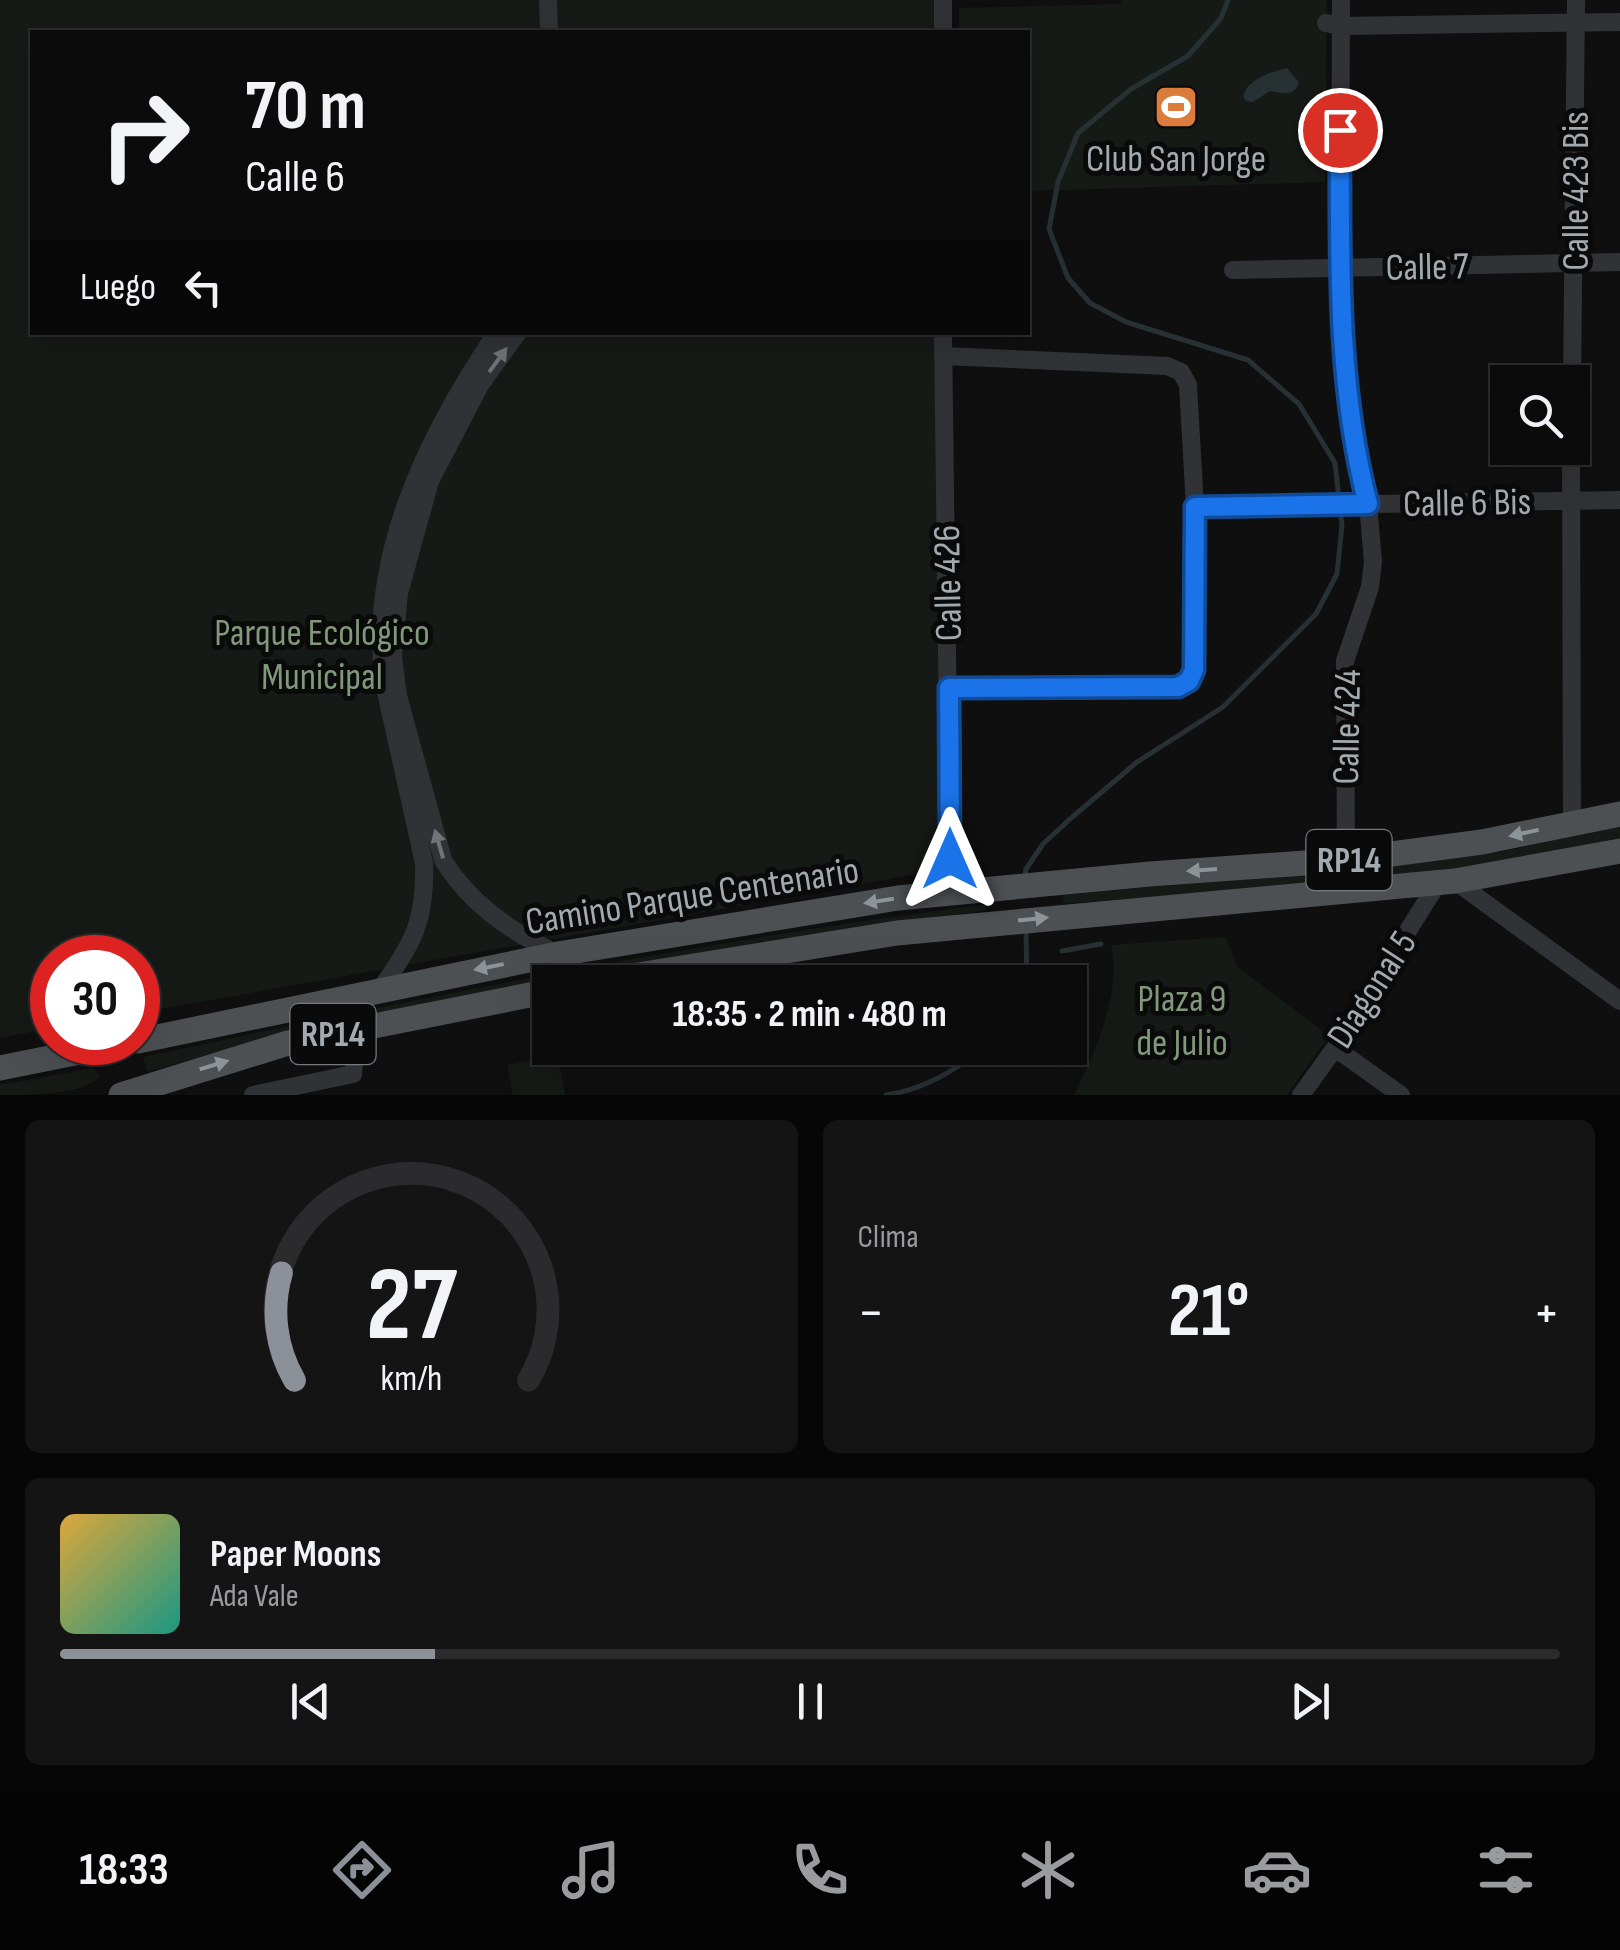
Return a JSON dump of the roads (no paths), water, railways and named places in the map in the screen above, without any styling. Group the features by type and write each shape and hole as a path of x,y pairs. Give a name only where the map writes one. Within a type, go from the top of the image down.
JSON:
{"main road":[{"name":"Camino Parque Centenario","path":"160,1035 558,954 898,898 1346,860 1482,842 1620,814"},
{"name":"Camino Parque Centenario","path":"700,965 878,936 1447,881 1620,851"},
{"name":"Camino Parque Centenario","path":"121,1095 156,1090 288,1042 532,996"},
{"path":"0,1068 30,1062"}],"street":[{"path":"548,0 549,30"},
{"path":"943,0 943,30"},
{"name":"Calle 424","path":"1341,0 1334,25 1340,268 1354,452 1373,562 1370,588 1345,661 1346,860"},
{"name":"Calle 423 Bis","path":"1572,365 1576,0"},
{"path":"1334,25 1620,22"},
{"name":"Calle 7","path":"1233,270 1620,262"},
{"path":"380,988 410,948 425,885 391,690 408,525 496,335"},
{"path":"467,392 515,335"},
{"name":"Calle 426","path":"943,335 949,688 963,892"},
{"path":"943,356 1167,366 1180,372 1188,385 1195,507 1194,670 1189,681 1178,687 949,688"},
{"path":"1571,465 1572,823"},
{"name":"Calle 6 Bis","path":"1195,507 1620,500"},
{"path":"391,690 443,860 456,881 518,935 558,954"},
{"path":"1447,881 1620,1002"},
{"name":"Diagonal 5","path":"1301,1095 1447,881"},
{"path":"253,1095 352,1074 358,1030"},
{"path":"1335,1048 1401,1095"}],"waterway":[{"path":"1228,0 1221,18 1188,56 1131,89 1078,133 1058,182 1049,229 1068,278 1090,303 1126,322 1248,360 1299,404 1335,463 1339,499"},
{"path":"1024,880 1026,869 1043,844 1070,819 1137,762 1223,707 1316,614 1337,574 1340,510"},
{"path":"1026,931 1027,965"},
{"path":"1062,951 1101,944"},
{"path":"886,1095 926,1083 960,1065"}],"place":[{"name":"Club San Jorge","path":"1176,107"}],"park label":[{"name":"Parque Ecológico Municipal","path":"322,654"},
{"name":"Plaza 9 de Julio","path":"1182,1020"}]}
